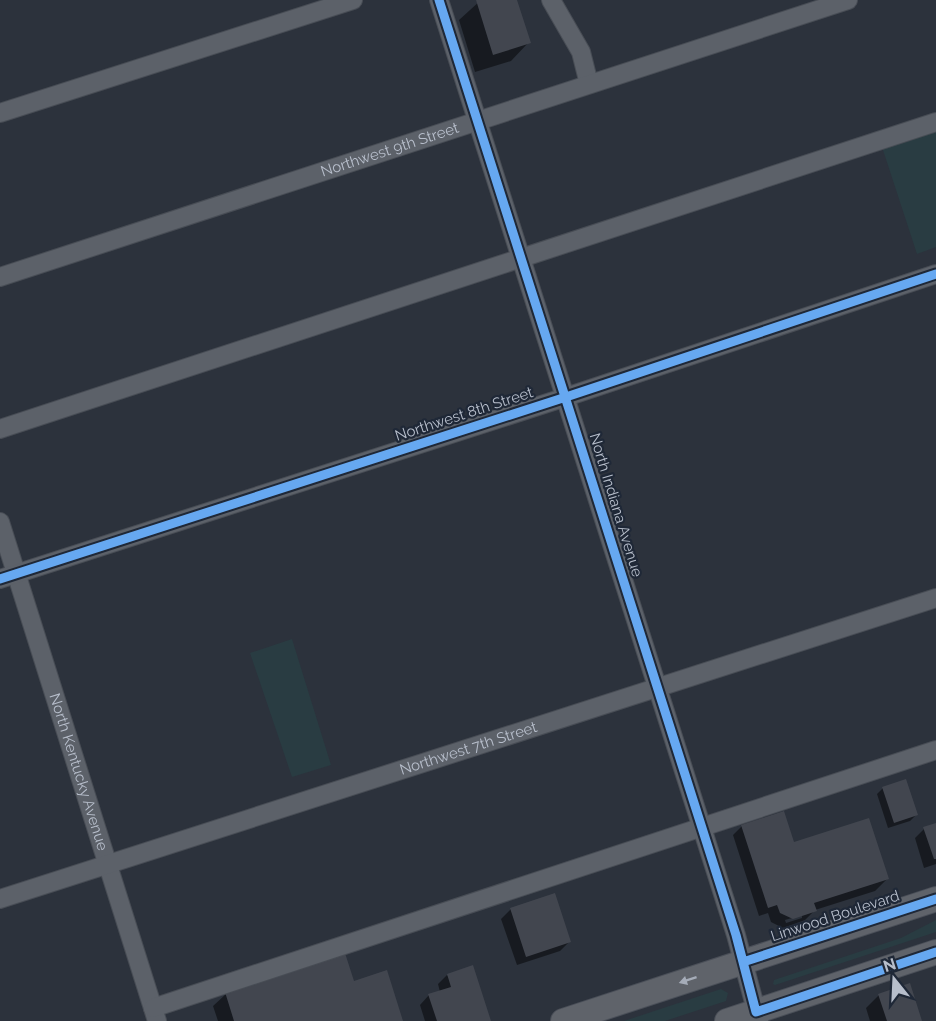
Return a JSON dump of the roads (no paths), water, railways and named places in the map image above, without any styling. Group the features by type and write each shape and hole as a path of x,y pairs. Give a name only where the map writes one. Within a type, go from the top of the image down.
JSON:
{"main road":[{"name":"Linwood Boulevard","path":"563,1021 936,899"},
{"path":"727,1021 757,1016 936,952"}],"street":[{"path":"0,113 353,0"},
{"name":"North Indiana Avenue","path":"439,0 702,828 757,1016"},
{"path":"551,0 581,52 589,84"},
{"name":"Northwest 9th Street","path":"0,277 848,0"},
{"path":"0,429 936,122"},
{"name":"Northwest 8th Street","path":"8,576 566,397 936,274"},
{"name":"North Kentucky Avenue","path":"0,522 8,576 108,864 155,1015"},
{"name":"Northwest 7th Street","path":"0,899 936,598"},
{"path":"155,1015 936,750"}]}
